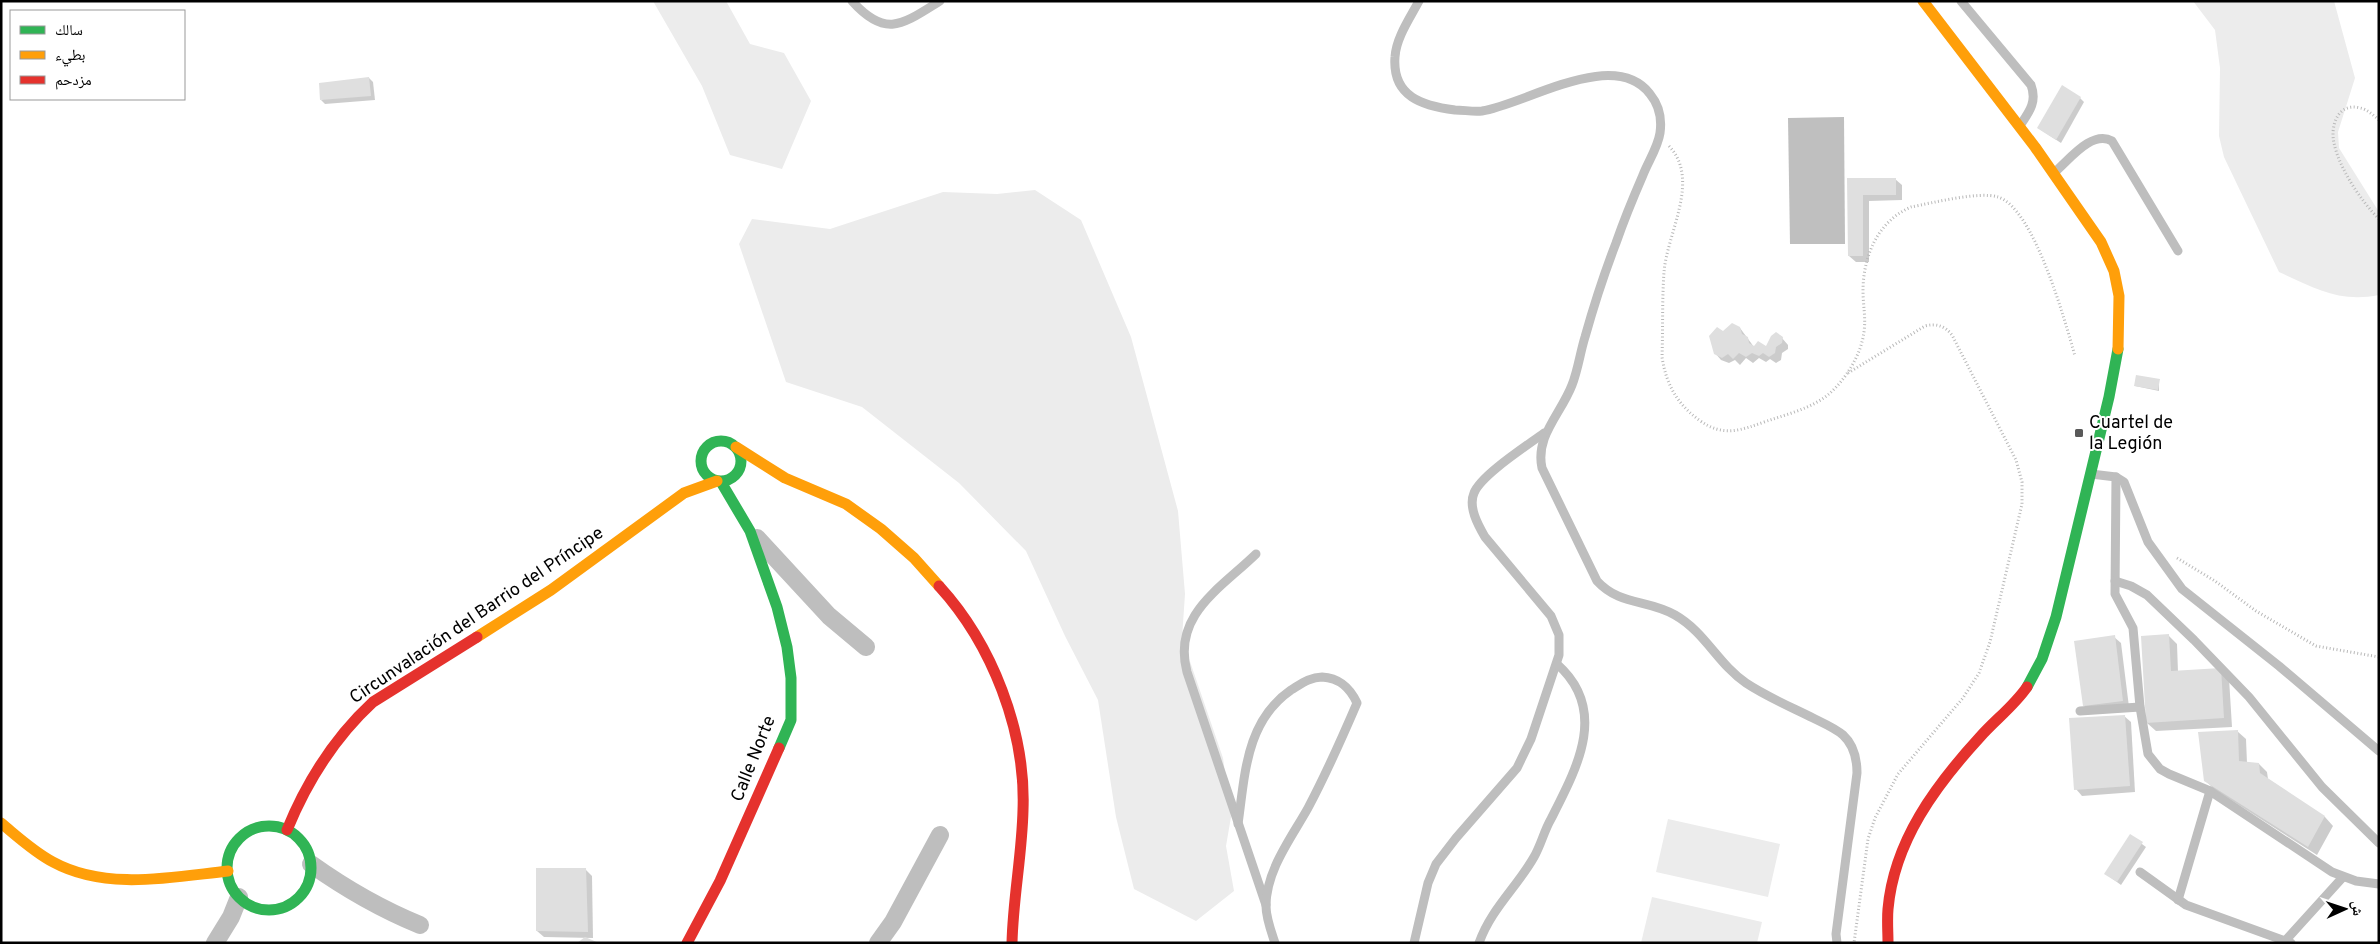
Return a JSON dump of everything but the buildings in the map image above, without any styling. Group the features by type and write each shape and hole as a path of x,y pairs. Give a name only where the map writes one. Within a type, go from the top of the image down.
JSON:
{"street":[{"path":"1888,943 1887,910 1900,851 1928,799 1959,760 2022,694 2038,669 2049,641 2066,565 2081,515 2117,357 2118,295 2113,268 2097,236 2054,172 1923,1"},
{"path":"778,475 734,477 719,481 709,478 704,472 701,464 702,454 709,444 723,440 778,475 845,504 869,520 905,551 950,600 977,640 996,674 1014,729 1023,787 1022,842 1014,898 1012,943"},
{"path":"734,477 740,471 742,462 741,454 736,447"},
{"name":"Circunvalación del Barrio del Príncipe","path":"674,499 701,464"},
{"name":"Circunvalación del Barrio del Príncipe","path":"287,830 314,773 337,739 361,712 386,694 552,590 674,499 694,488 719,481"},
{"name":"Calle Norte","path":"687,943 720,881 791,720 791,678 787,647 750,531 719,481"},
{"path":"750,531 829,616 866,647"},
{"path":"1,823 40,857 89,877 124,881 228,870"},
{"path":"273,826 287,830 299,838 307,850 311,864 310,879 304,892 287,906 280,909 265,910 251,906 239,897 231,885 228,870 229,856 236,843 246,833 259,827 273,826"},
{"path":"878,943 893,922 940,835"},
{"path":"311,864 383,910 420,925"},
{"path":"216,943 231,917 239,897"}],"lane":[{"path":"852,1 866,17 886,24 903,22 940,1"},
{"path":"1419,1 1396,48 1394,58 1402,87 1418,102 1447,109 1481,111 1568,82 1622,76 1642,85 1656,103 1660,113 1660,136 1615,244 1572,385 1540,449 1542,468 1597,581 1605,589 1623,600 1659,608 1680,618 1708,642 1736,676 1758,691 1835,729 1853,748 1857,773 1836,934 1837,943"},
{"path":"1961,1 2031,85 2034,92 2033,103 2019,128"},
{"path":"2054,172 2092,140 2103,138 2112,142 2178,251"},
{"path":"1414,943 1428,883 1436,864 1517,768 1531,739 1557,664 1560,645 1553,621 1478,527 1473,504 1474,493 1496,469 1547,432"},
{"path":"2089,474 2116,477 2124,482 2139,524 2148,542 2182,589 2279,666 2379,751"},
{"path":"2116,477 2114,582 2117,601 2129,618 2133,628 2144,741 2148,754 2154,762 2169,774 2210,791 2343,877 2379,884"},
{"path":"1256,554 1196,611 1187,628 1183,649 1187,672 1266,905 1270,930 1275,943"},
{"path":"2114,582 2131,586 2147,595 2194,640 2249,698 2322,787 2379,843"},
{"path":"1479,943 1493,913 1535,856 1550,820 1570,784 1580,756 1585,716 1582,697 1570,675 1557,664"},
{"path":"1238,824 1249,749 1262,721 1271,709 1288,693 1312,679 1328,678 1346,686 1357,703 1326,772 1279,860 1272,878 1266,905"},
{"path":"2080,711 2140,707"},
{"path":"2178,900 2210,791"},
{"path":"2140,872 2178,900 2200,911 2288,942 2343,877"}],"path":[{"path":"2379,120 2364,109 2348,108 2339,113 2335,120 2333,137 2334,146 2354,187 2379,219"},
{"path":"1660,136 1678,160 1683,180 1664,270 1662,357 1668,383 1681,404 1707,425 1723,431 1738,431 1817,402 1829,394 1847,373 1858,353 1864,332 1863,290 1869,255 1884,225 1900,212 1911,207 1988,195 2006,200 2023,218 2058,300 2075,356"},
{"path":"1847,373 1925,326 1938,325 1944,327 1952,335 2016,460 2022,493 2020,515 1992,633 1979,673 1963,698 1898,774 1875,818 1868,839 1854,943"},
{"path":"2172,551 2177,559 2215,581 2256,611 2316,646 2379,657"}],"shaded area":[{"path":"653,1 726,1 750,44 784,53 811,101 782,169 730,155 702,86"},
{"path":"2193,1 2334,1 2355,78 2338,132 2339,148 2379,212 2379,295 2351,297 2339,295 2315,288 2279,272 2224,157 2219,136 2220,68 2215,30"},
{"path":"1844,117 1845,244 1790,244 1788,118"},
{"path":"1035,190 1081,220 1131,337 1178,511 1185,594 1182,638 1223,758 1231,817 1226,846 1234,891 1196,921 1134,889 1116,817 1098,700 1065,636 1026,551 959,483 862,407 786,382 739,244 752,219 830,229 943,192 997,194"},
{"path":"1668,819 1780,844 1768,897 1656,872"},
{"path":"1652,897 1762,922 1757,943 1641,943"}],"traffic: fast":[{"path":"2027,687 2042,659 2056,617 2109,397 2118,349"},
{"path":"725,441 732,444 738,450 741,461 740,469 732,478 725,481 717,481 710,478 702,469 701,457 704,450 713,442 725,441"},
{"path":"721,482 750,531 777,607 787,647 791,678 791,720 779,748"},
{"path":"269,826 292,833 304,845 311,868 304,891 292,903 269,910 246,903 234,891 227,868 234,845 246,833 269,826"}],"traffic: slow":[{"path":"1923,1 2035,147 2101,242 2114,271 2119,296 2118,349"},
{"path":"736,447 785,478 846,504 881,529 914,558 939,586"},
{"path":"477,637 551,590 684,493 717,481"},
{"path":"1,823 26,844 53,862 73,871 95,876 139,880 228,871"}],"traffic: jam":[{"path":"939,586 975,634 990,662 1012,720 1019,750 1023,810 1012,943"},
{"path":"287,830 303,794 323,761 359,716 373,702 477,637"},
{"path":"1888,943 1888,913 1892,884 1908,837 1933,795 1948,775 2027,687"},
{"path":"687,943 720,881 779,748"}],"place":[{"name":"Cuartel de la Legión","path":"2079,433"}]}
